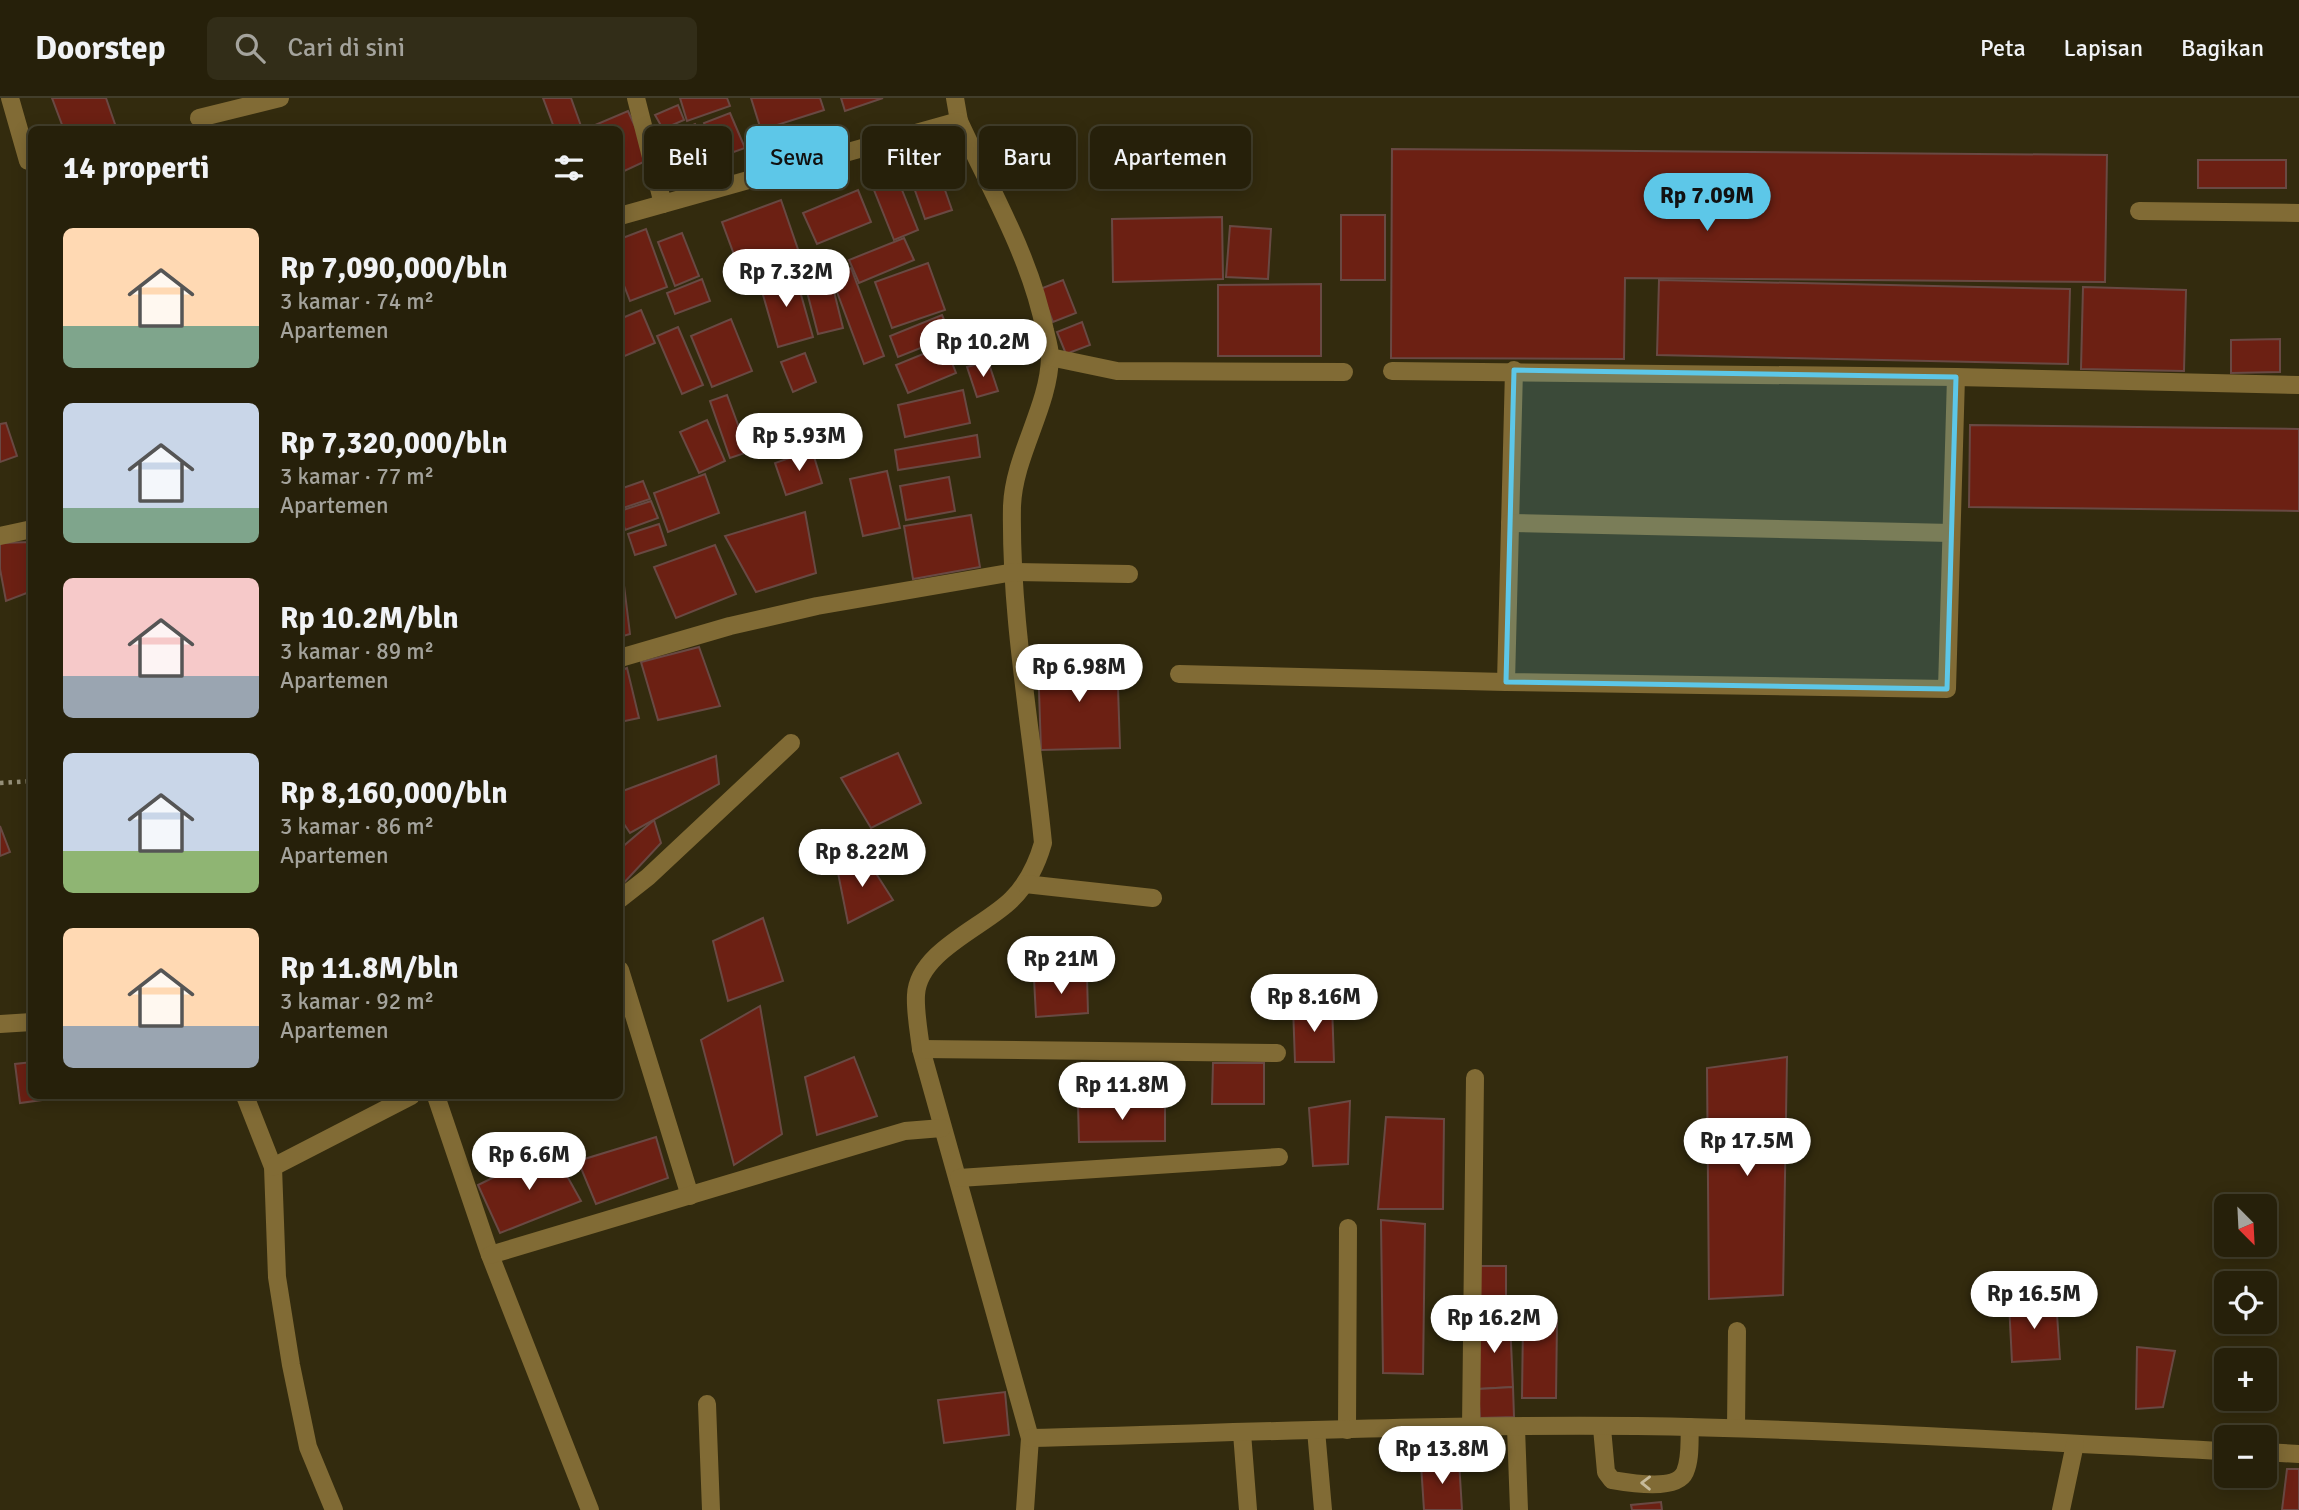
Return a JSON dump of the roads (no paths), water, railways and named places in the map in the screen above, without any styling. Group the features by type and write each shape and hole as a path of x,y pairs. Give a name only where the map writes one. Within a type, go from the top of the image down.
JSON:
{"street":[{"path":"10,98 28,161"},
{"path":"199,118 279,98"},
{"path":"636,98 663,204"},
{"path":"955,98 960,121 1030,274 1042,314 1050,357 1043,398 1018,471 1012,503 1014,572 1027,724 1043,843 1038,860 1025,884 1010,901 943,949 922,974 916,993 921,1049 1030,1438 1026,1510"},
{"path":"623,215 960,121"},
{"path":"2139,211 2299,213"},
{"path":"1050,357 1117,371 1344,372"},
{"path":"1392,370 1956,377 2299,385"},
{"path":"1506,682 1514,370"},
{"path":"1179,674 1947,689 1956,377"},
{"path":"1510,523 1951,533"},
{"path":"0,536 28,530"},
{"path":"623,657 730,626 817,606 1014,572 1129,574"},
{"path":"623,897 648,877 792,743"},
{"path":"1025,884 1153,898"},
{"path":"623,980 690,1196"},
{"path":"0,1024 28,1022"},
{"path":"921,1049 1278,1054"},
{"path":"1471,1427 1475,1077"},
{"path":"246,1099 273,1167 277,1277 308,1447 334,1510"},
{"path":"273,1167 405,1099"},
{"path":"437,1099 490,1255 590,1510"},
{"path":"490,1255 905,1131 942,1128"},
{"path":"959,1178 1279,1157"},
{"path":"1347,1430 1348,1228"},
{"path":"1736,1428 1737,1331"},
{"path":"707,1404 711,1510"},
{"path":"1030,1438 1471,1427 1690,1427 2214,1450"},
{"path":"1602,1428 1606,1472 1612,1480 1663,1484 1676,1482 1685,1474 1689,1457 1690,1427"},
{"path":"1516,1428 1519,1510"},
{"path":"1316,1430 1323,1510"},
{"path":"1242,1433 1248,1510"},
{"path":"2062,1510 2075,1444"},
{"path":"2277,1453 2299,1454"}]}
